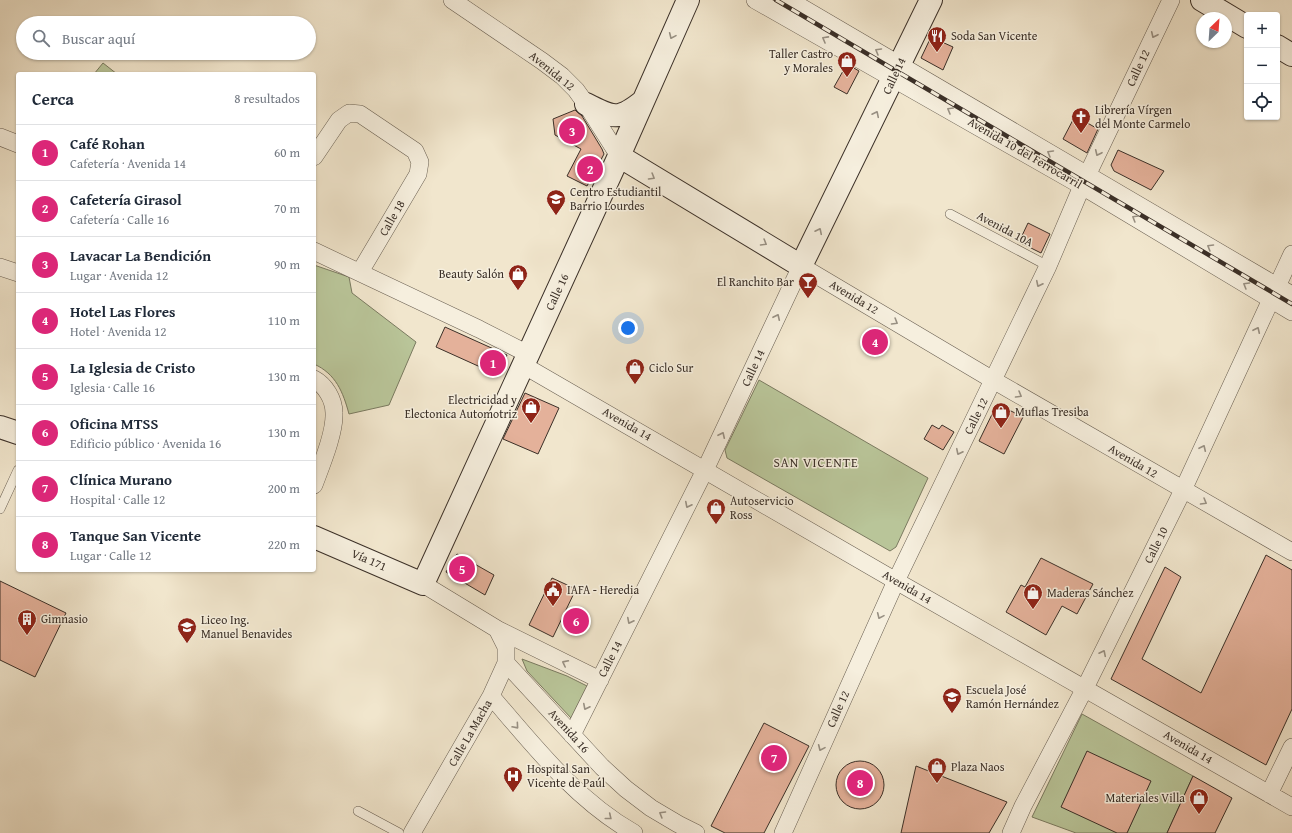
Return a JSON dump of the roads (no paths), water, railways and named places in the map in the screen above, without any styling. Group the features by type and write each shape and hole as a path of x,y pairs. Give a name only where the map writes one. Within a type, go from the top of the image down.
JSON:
{"main road":[{"name":"Calle 16","path":"423,584 619,156 688,0"},
{"name":"Calle 14","path":"801,266 931,0"},
{"path":"1202,0 1244,26"},
{"path":"1280,48 1292,55"},
{"path":"586,104 612,116 621,116 629,113 643,102"},
{"name":"Avenida 12","path":"619,156 801,266"},
{"path":"0,427 16,432"},
{"name":"Vía 171","path":"316,538 423,584"}],"street":[{"name":"Avenida 12","path":"452,0 562,76 576,90 586,104 619,156"},
{"name":"Avenida 10 del Ferrocarril","path":"755,0 897,71"},
{"name":"Avenida 10 del Ferrocarril","path":"789,0 897,71 1085,180 1274,293 1292,312"},
{"name":"Calle 12","path":"783,833 896,581 1048,266 1085,180 1171,0"},
{"name":"Calle 18","path":"316,154 339,120 348,113 360,114 415,151 420,162 418,174 360,272"},
{"path":"0,137 16,143"},
{"name":"Avenida 14","path":"316,252 479,329 705,470 1292,807"},
{"name":"Calle 10","path":"1014,832 1023,806 1085,688 1184,490 1292,254"},
{"name":"Avenida 12","path":"801,266 993,380 1292,552"},
{"name":"Calle 14","path":"572,735 705,470 801,266"},
{"path":"0,267 16,272"},
{"name":"Avenida 10 del Ferrocarril","path":"1274,293 1292,295"},
{"path":"316,380 330,396 334,412 332,430 316,479"},
{"path":"423,584 497,629 600,680"},
{"path":"497,629 506,648 506,663"},
{"name":"Calle La Macha","path":"412,833 491,696 506,663"},
{"name":"Avenida 16","path":"506,663 602,768 651,808 696,833"},
{"path":"491,696 553,768 585,798 616,822 634,833"},
{"path":"1269,794 1292,746"}],"lane":[{"name":"Avenida 10A","path":"950,214 1048,266"},
{"path":"0,509 16,474"},
{"path":"358,811 399,833"}],"railway":[{"path":"776,0 1292,304"}],"place":[{"name":"Soda San Vicente","path":"937,53"},
{"name":"Taller Castro y Morales","path":"847,78"},
{"name":"Lavacar La Bendición","path":"572,131"},
{"name":"Librería Vírgen del Monte Carmelo","path":"1081,134"},
{"name":"Cafetería Girasol","path":"590,169"},
{"name":"Centro Estudiantil Barrio Lourdes","path":"556,216"},
{"name":"Beauty Salón","path":"518,291"},
{"name":"El Ranchito Bar","path":"808,299"},
{"name":"Hotel Las Flores","path":"875,342"},
{"name":"Café Rohan","path":"493,363"},
{"name":"Ciclo Sur","path":"635,385"},
{"name":"Electricidad y Electonica Automotriz","path":"531,424"},
{"name":"Muflas Tresiba","path":"1001,429"},
{"name":"Autoservicio Ross","path":"716,525"},
{"name":"La Iglesia de Cristo","path":"462,569"},
{"name":"IAFA - Heredia","path":"553,607"},
{"name":"Maderas Sánchez","path":"1033,610"},
{"name":"Oficina MTSS","path":"576,621"},
{"name":"Gimnasio","path":"27,636"},
{"name":"Liceo Ing. Manuel Benavides","path":"187,644"},
{"name":"Escuela José Ramón Hernández","path":"952,714"},
{"name":"Clínica Murano","path":"774,758"},
{"name":"Tanque San Vicente","path":"860,783"},
{"name":"Plaza Naos","path":"937,784"},
{"name":"Hospital San Vicente de Paúl","path":"513,793"},
{"name":"Materiales Villa","path":"1199,815"}],"district":[{"name":"SAN VICENTE","path":"816,462"}]}
